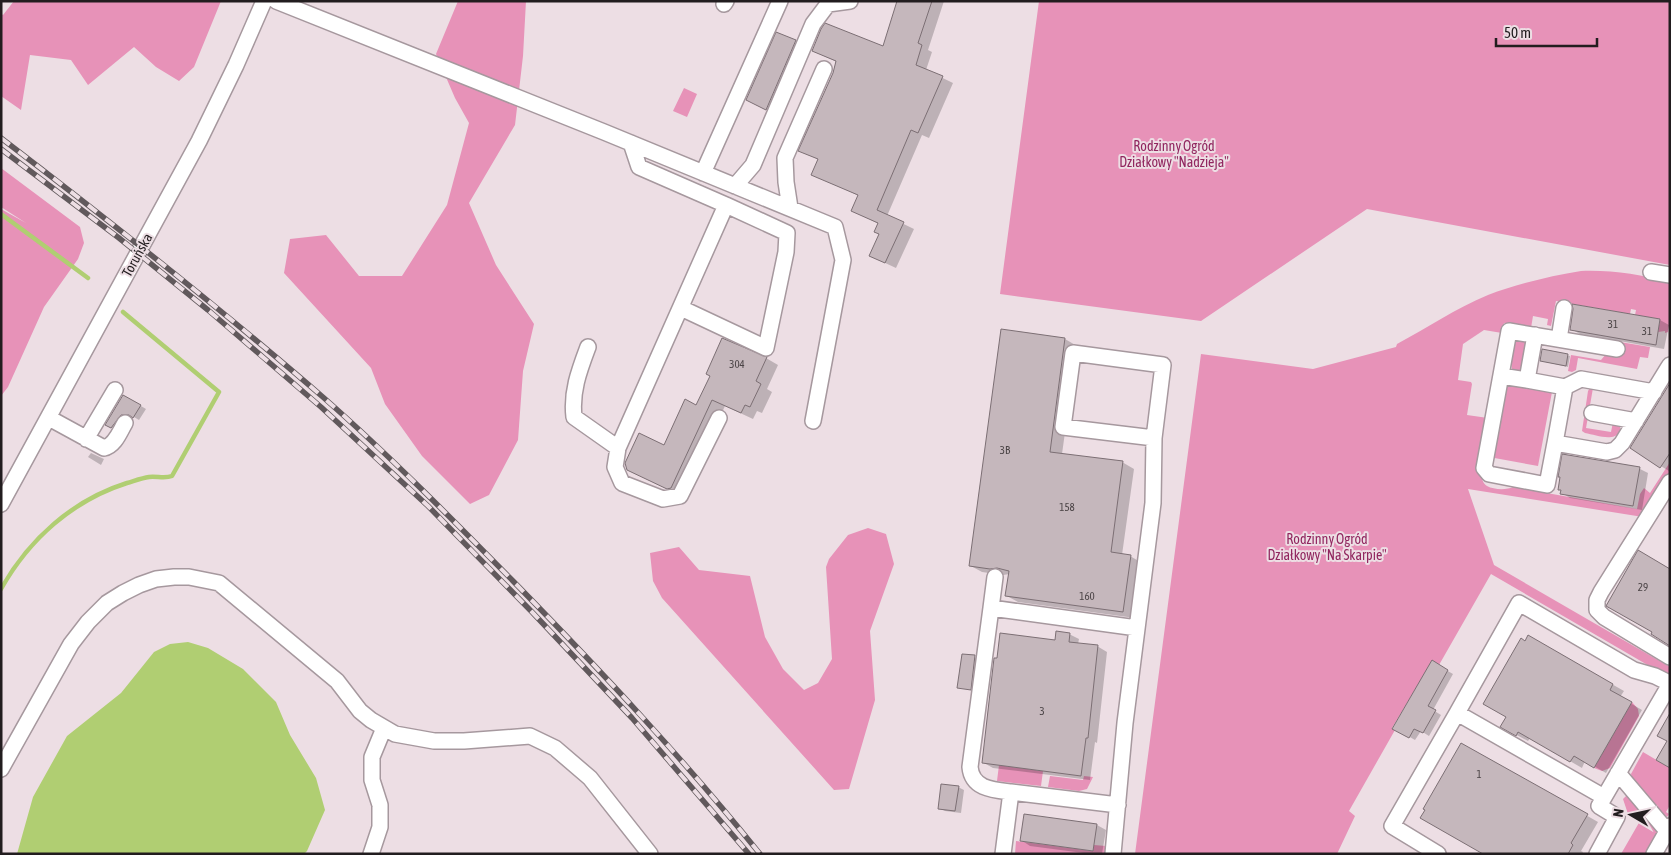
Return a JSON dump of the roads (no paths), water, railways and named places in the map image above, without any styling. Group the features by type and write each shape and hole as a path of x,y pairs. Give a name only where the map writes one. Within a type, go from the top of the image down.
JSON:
{"street":[{"name":"Toruńska","path":"1,504 200,138 236,65 264,1"},
{"path":"276,1 834,226 843,260 813,421"},
{"path":"703,173 780,1"},
{"path":"735,186 753,165 813,24 827,3 850,1"},
{"path":"790,208 785,158 824,69"},
{"path":"631,143 640,167 787,232 786,252 766,348 681,308"},
{"path":"719,418 680,496 663,498 622,483 615,467 618,448 726,205"},
{"path":"1651,272 1670,275"},
{"path":"1558,339 1564,308"},
{"path":"1565,387 1547,485 1489,474 1484,468 1509,331 1617,349"},
{"path":"1527,380 1535,335"},
{"path":"588,348 577,374 572,402 574,418 618,448"},
{"path":"1113,854 1137,628 1153,503 1154,438 1163,365 1073,353 1063,427 1154,438"},
{"path":"1555,443 1607,452 1615,450 1622,443 1670,365"},
{"path":"1501,376 1565,387 1581,379 1654,392"},
{"path":"86,439 114,390"},
{"path":"1592,413 1636,421"},
{"path":"49,418 102,448 109,447 125,423"},
{"path":"1670,482 1597,600 1597,610 1604,617 1670,657"},
{"path":"1,769 71,644 88,622 107,603 123,593 156,579 174,576 189,577 219,583 337,681 360,711 384,728 404,736 434,741 464,741 530,736 544,742 567,756 590,778 650,854"},
{"path":"995,577 970,767 971,774 977,783 987,789 1118,805"},
{"path":"1438,854 1392,826 1519,603 1634,670 1655,676 1670,684 1599,806 1618,818 1597,854"},
{"path":"991,608 1137,628"},
{"path":"1457,714 1604,797"},
{"path":"371,854 380,827 380,805 372,780 372,757 384,728"},
{"path":"1618,773 1668,829 1654,854"},
{"path":"1003,854 1011,792"}],"waterway":[{"path":"1,214 88,278"},
{"path":"1,589 12,571 39,538 71,511 107,490 127,483 149,477 172,476 219,392 123,312"}],"railway":[{"path":"1,138 205,298 285,364 373,442 467,534 609,681 701,783 760,854"},
{"path":"1,149 119,238 208,310 321,407 428,506 632,718 749,854"}],"park label":[{"name":"Rodzinny Ogród Działkowy \"Nadzieja\"","path":"1174,154"},
{"name":"Rodzinny Ogród Działkowy \"Na Skarpie\"","path":"1327,548"}]}
